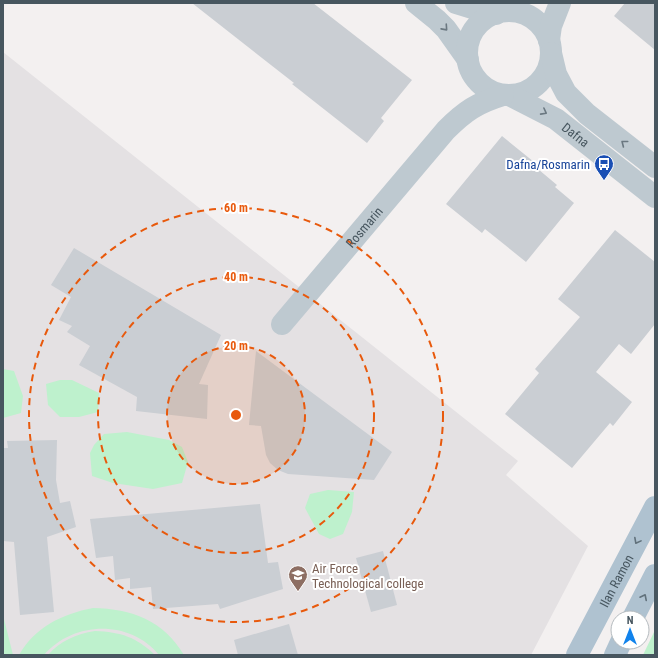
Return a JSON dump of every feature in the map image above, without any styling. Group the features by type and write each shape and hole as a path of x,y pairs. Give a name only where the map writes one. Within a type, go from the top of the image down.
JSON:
{"main road":[{"name":"Ilan Ramon","path":"576,655 655,507"},
{"path":"638,610 655,576"}],"street":[{"path":"416,3 446,29 469,63 474,76 482,85 490,90 506,95 526,92 539,83 548,69 551,26 560,3"},
{"path":"456,3 482,11 512,9 528,16 537,21 543,28 550,47"},
{"path":"469,63 468,46 475,28 484,19 512,9"},
{"name":"Dafna","path":"550,47 556,74 571,98 587,114 655,167"},
{"name":"Rosmarin","path":"446,130 457,113 465,95 470,74 469,63"},
{"name":"Rosmarin","path":"282,324 446,130 460,116 477,104 506,95"},
{"name":"Dafna","path":"506,95 556,120 655,197"}],"shaded area":[{"path":"3,52 518,461 506,475 588,546 531,655 3,655"}],"green space":[{"path":"3,369 14,371 23,396 21,413 3,418"},
{"path":"60,380 72,380 99,393 98,412 79,417 60,417 48,405 46,384"},
{"path":"127,432 169,440 182,447 188,462 182,483 153,489 113,483 92,476 90,453 94,445 104,434"},
{"path":"328,490 354,492 352,512 343,534 330,539 319,534 305,508 310,494"},
{"path":"93,608 121,611 145,619 166,633 176,643 184,655 159,655 147,643 133,635 118,630 102,629 85,631 70,636 56,644 44,655 19,655 33,637 50,623 71,614"},
{"path":"3,615 13,655 3,655"},
{"path":"655,630 655,655 643,655 645,650 650,650 650,640"},
{"path":"95,631 120,634 128,637 141,644 155,655 48,655 63,642 81,634"}],"building":[{"path":"192,3 313,3 412,80 381,118 384,121 367,143 292,84 294,83"},
{"path":"625,3 655,3 655,50 614,16"},
{"path":"502,136 534,162 532,164 557,185 555,187 574,203 526,262 485,229 482,233 446,204"},
{"path":"615,230 655,262 655,324 631,354 619,344 596,372 632,402 613,426 610,423 572,468 505,414 539,373 535,369 580,317 558,299"},
{"path":"74,248 221,335 199,384 208,385 207,419 136,411 137,397 79,365 90,346 67,332 72,326 59,320 71,297 51,285"},
{"path":"256,351 392,452 374,480 288,474 278,470 270,463 266,455 261,426 249,425"},
{"path":"57,440 56,480 60,503 70,501 76,527 47,537 54,612 20,615 14,542 3,541 3,448 8,448 7,441"},
{"path":"260,504 268,563 278,562 283,589 220,609 218,604 153,609 151,587 130,589 130,578 115,580 113,556 96,558 90,519"},
{"path":"383,551 397,605 371,612 356,558"},
{"path":"289,624 298,655 238,655 234,640"}],"place":[{"name":"Dafna/Rosmarin","path":"604,181"},
{"name":"Air Force Technological college","path":"298,592"}]}
